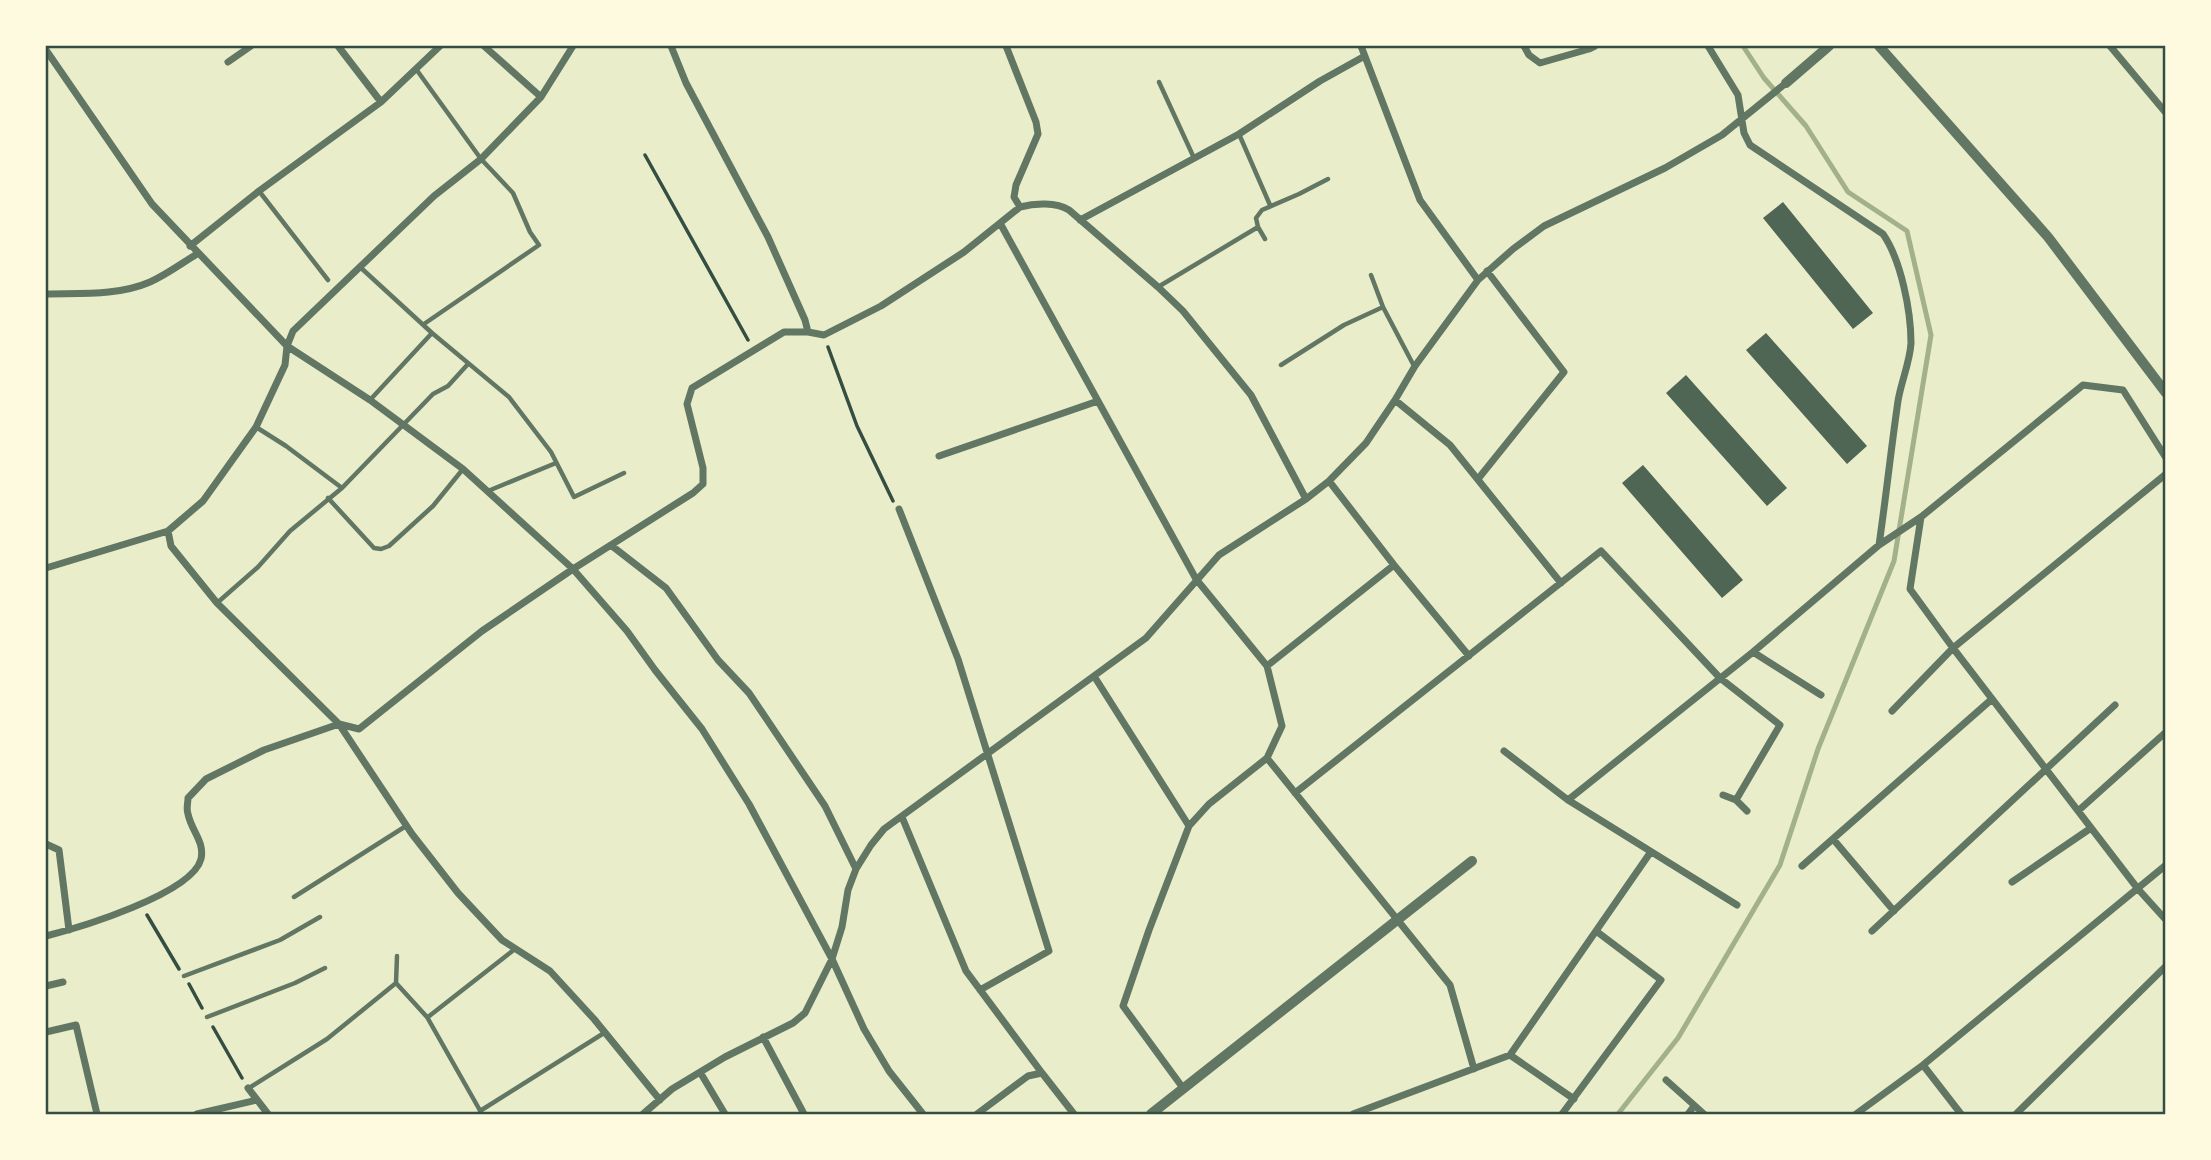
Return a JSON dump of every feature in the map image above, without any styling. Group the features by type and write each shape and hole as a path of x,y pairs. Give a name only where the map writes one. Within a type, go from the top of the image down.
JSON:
{"street":[{"path":"51,46 46,48 152,204 287,346 370,400 463,469 573,569 627,631 702,729 749,803 832,959 864,1029 889,1071 923,1115"},
{"path":"228,62 251,46"},
{"path":"338,46 381,102"},
{"path":"190,247 259,191 381,102 440,46"},
{"path":"484,46 541,97"},
{"path":"46,568 168,531 203,501 256,427 285,365 287,346 293,331 434,196 481,159 541,97 573,46"},
{"path":"671,46 686,83 768,237 808,332"},
{"path":"1006,46 1036,122 1038,134 1016,185 1014,197 1020,207"},
{"path":"1361,46 1420,200 1478,280"},
{"path":"1524,46 1529,55 1540,63 1595,46"},
{"path":"1708,46 1738,95 1744,133 1750,145 1883,234 1897,262 1910,326 1911,347 1899,398 1880,545"},
{"path":"643,1115 700,1072 793,1023 805,1013 832,959 842,927 848,890 856,869 884,829 1146,638 1219,555 1329,481 1366,443 1415,366 1487,271 1544,226 1665,168 1722,135 1829,46"},
{"path":"1879,46 2048,237 2165,393"},
{"path":"2110,46 2165,113"},
{"path":"1080,220 1239,134 1320,81 1363,57"},
{"path":"46,936 96,923 141,904 190,875 201,861 201,845 187,813 188,798 206,779 264,750 339,724 359,730 482,631 693,493 703,484 703,468 687,404 692,388 784,332 824,335 881,306 964,252 1020,207 1031,204 1062,206 1158,287 1183,312 1251,395 1306,499"},
{"path":"1000,223 1196,579 1267,666 1282,726 1267,758 1209,804 1189,826 1123,1006 1183,1088"},
{"path":"46,294 99,293 131,288 151,282 197,254"},
{"path":"1478,478 1564,372 1487,271"},
{"path":"1567,800 1753,652 1880,545 1920,517 2083,385 2123,390 2165,458"},
{"path":"1395,400 1451,445 1561,583"},
{"path":"939,456 1098,401"},
{"path":"1892,711 1953,648 2165,474"},
{"path":"1329,481 1469,656"},
{"path":"899,509 958,659 1049,951 980,990"},
{"path":"1920,517 1910,589 2046,770 2165,920"},
{"path":"168,531 171,546 217,603 339,724 406,826 458,892 502,940 550,971 605,1032 660,1100"},
{"path":"612,546 666,588 719,660 749,693 825,806 856,869"},
{"path":"1295,793 1601,551 1720,678 1780,725 1736,800"},
{"path":"1267,666 1394,565"},
{"path":"1753,652 1821,695"},
{"path":"1094,676 1189,826"},
{"path":"1802,866 1992,699"},
{"path":"1872,931 2115,705"},
{"path":"2078,811 2165,732"},
{"path":"1504,751 1567,800 1737,905"},
{"path":"1267,758 1450,985 1474,1069"},
{"path":"1723,795 1736,800 1747,811"},
{"path":"902,817 966,971 1074,1115"},
{"path":"2012,882 2091,828"},
{"path":"1833,839 1894,911"},
{"path":"46,844 59,850 69,930"},
{"path":"1353,1115 1510,1055 1650,853"},
{"path":"1151,1115 1472,861"},
{"path":"1856,1115 1923,1065 2165,865"},
{"path":"1562,1115 1661,980 1596,931"},
{"path":"2016,1115 2165,966"},
{"path":"46,986 63,982"},
{"path":"46,1032 76,1025 97,1115"},
{"path":"763,1037 804,1115"},
{"path":"1510,1055 1574,1098"},
{"path":"1923,1065 1961,1115"},
{"path":"700,1072 725,1115"},
{"path":"977,1115 1028,1076 1042,1073"},
{"path":"1666,1080 1704,1115"},
{"path":"248,1088 268,1115"},
{"path":"197,1115 257,1100"},
{"path":"1688,1115 1694,1106"}],"lane":[{"path":"415,69 481,159 513,193 530,232 539,245 424,324"},
{"path":"1159,82 1194,158"},
{"path":"1239,134 1270,205"},
{"path":"1265,239 1256,218 1262,210 1328,179"},
{"path":"259,191 328,280"},
{"path":"1158,287 1258,227"},
{"path":"360,267 509,397 551,452 574,497 624,473"},
{"path":"1371,275 1383,307 1415,366"},
{"path":"1281,365 1344,325 1383,307"},
{"path":"370,400 432,332"},
{"path":"217,603 258,567 290,531 342,488 432,394 448,386 468,364"},
{"path":"256,427 342,488"},
{"path":"488,491 556,463"},
{"path":"328,498 374,548 381,549 389,546 433,506 463,469"},
{"path":"294,897 406,826"},
{"path":"184,976 280,940 320,917"},
{"path":"427,1017 515,949"},
{"path":"397,956 396,983 427,1017 481,1113 605,1032"},
{"path":"207,1017 295,983 325,968"},
{"path":"248,1088 327,1039 396,983"}],"path":[{"path":"645,155 753,349"},
{"path":"824,335 857,426 899,509"},
{"path":"141,904 248,1088"}],"building":[{"path":"1783,202 1873,313 1853,329 1763,218"},
{"path":"1766,333 1867,446 1847,464 1746,350"},
{"path":"1686,375 1787,488 1767,506 1666,393"},
{"path":"1643,465 1743,580 1722,598 1622,483"}],"waterway":[{"path":"1618,1114 1678,1038 1780,865 1818,749 1894,561 1931,335 1907,231 1848,192 1806,126 1764,78 1743,46"}]}
